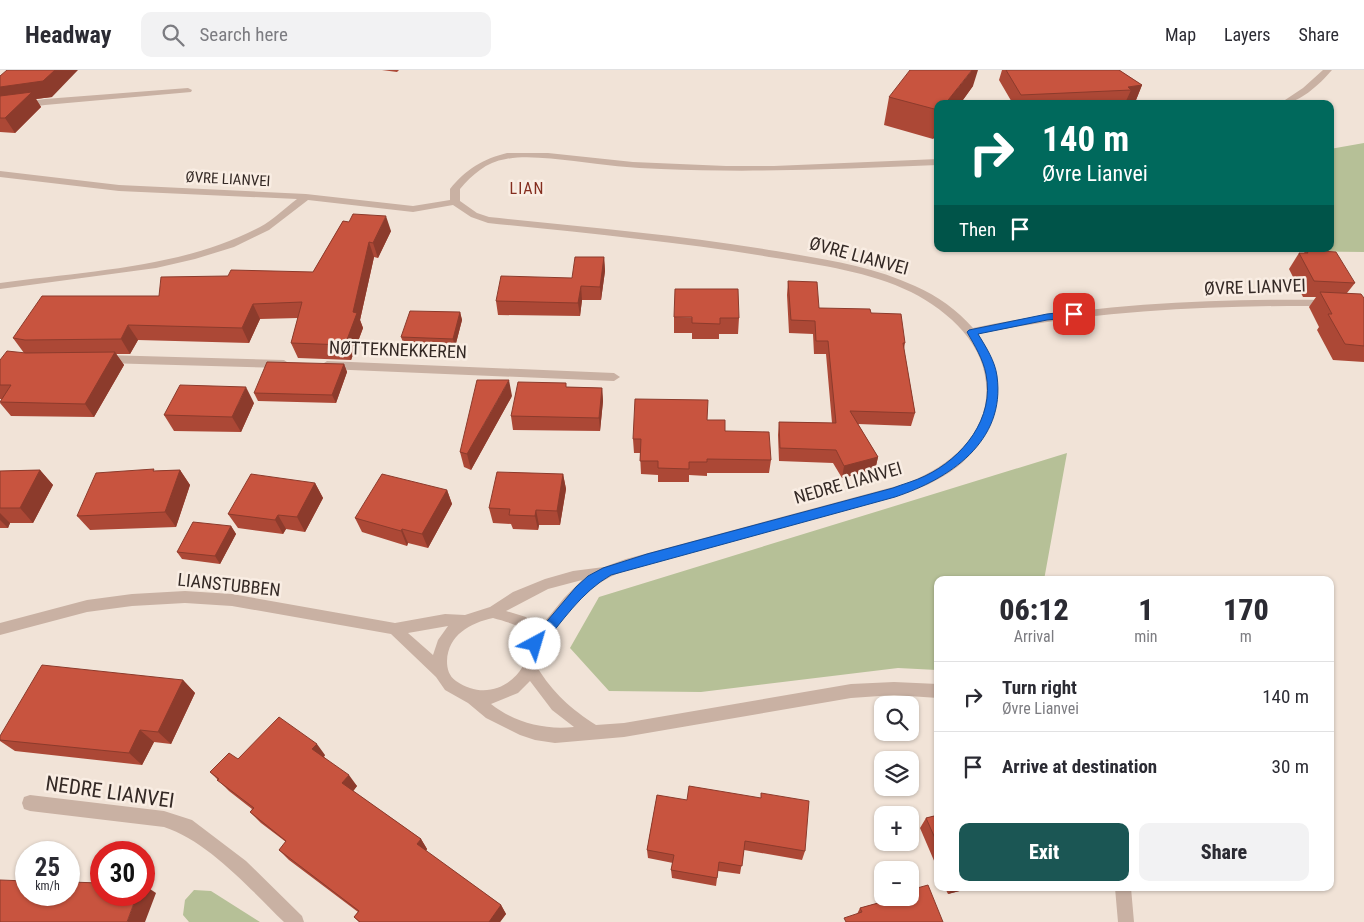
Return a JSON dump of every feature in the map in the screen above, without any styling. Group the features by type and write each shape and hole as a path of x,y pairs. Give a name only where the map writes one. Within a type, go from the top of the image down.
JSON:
{"street":[{"path":"1290,100 1306,90 1328,70"},
{"path":"0,108 45,102 188,90"},
{"path":"455,202 455,189 468,174 488,161 507,156 548,156 632,165 726,169 774,169 934,162"},
{"name":"ØVRE LIANVEI","path":"0,174 119,188 306,198 413,209 455,202 474,215 488,220 695,241 846,268 884,277 914,289 940,304 972,332 1047,317 1087,313 1203,306 1340,303"},
{"path":"0,286 156,265 191,257 231,245 266,228 306,198"},
{"name":"NEDRE LIANVEI","path":"493,612 507,602 536,588 568,577 607,571 656,556 895,492 930,478 957,461 968,450 984,426 992,396 992,375 972,332"},
{"path":"91,359 299,364"},
{"name":"NØTTEKNEKKEREN","path":"318,365 614,377"},
{"name":"NEDRE LIANVEI","path":"535,644 580,591 592,580 607,571"},
{"name":"LIANSTUBBEN","path":"0,629 87,606 132,600 185,597 232,600 395,628 445,620 464,621"},
{"path":"395,628 441,672 448,684 459,693 472,697 487,698 504,693 520,683 531,670 535,657 535,644 532,632 520,620 509,615 493,612 477,615 464,621 453,630 444,642 440,657 441,672"},
{"path":"531,670 545,694 554,704 592,731"},
{"path":"472,697 491,713 520,728 555,736 592,731 624,730 851,691 884,688 915,688 934,690"},
{"name":"NEDRE LIANVEI","path":"30,804 164,819 186,826 240,867 296,922"},
{"path":"1123,891 1126,922"}],"green space":[{"path":"1364,143 1364,252 1334,252 1334,148"},
{"path":"1067,453 1045,576 934,576 934,670 898,668 701,692 609,691 570,648 599,597"},
{"path":"194,890 211,891 260,922 189,922 183,915 185,900"}],"building":[{"path":"7,70 55,70 43,81 0,87 0,76"},
{"path":"910,70 972,70 948,100 934,100 934,109 889,97"},
{"path":"1006,70 1119,70 1142,85 1128,87 1131,90 1021,95"},
{"path":"32,92 5,118 0,118 0,96"},
{"path":"353,214 386,216 373,243 369,242 353,312 357,313 345,345 291,343 302,302 253,304 242,328 128,325 121,339 25,340 13,338 42,296 159,296 161,277 228,276 231,270 313,272 343,221 349,222"},
{"path":"1336,252 1355,283 1314,281 1299,253"},
{"path":"575,257 604,257 600,287 581,286 578,303 496,301 501,276 572,278"},
{"path":"788,281 817,282 819,308 870,309 871,313 901,314 905,343 903,343 915,413 850,411 878,457 844,466 836,450 780,448 779,422 836,423 828,341 816,341 815,321 791,320"},
{"path":"675,289 738,289 739,318 720,318 720,324 692,323 692,317 674,317"},
{"path":"1320,292 1361,294 1364,298 1364,346 1345,344 1328,314 1332,314"},
{"path":"410,311 460,312 453,339 401,337"},
{"path":"7,351 26,353 115,352 85,404 0,402 11,385 0,385 0,360"},
{"path":"267,362 344,364 332,395 254,393"},
{"path":"477,380 509,380 467,454 460,452"},
{"path":"518,382 566,383 566,387 602,388 599,418 511,416"},
{"path":"180,385 246,387 232,417 164,415"},
{"path":"635,399 708,400 707,420 725,420 725,431 769,432 771,460 707,459 707,462 689,462 689,469 658,468 658,461 640,461 641,439 633,439"},
{"path":"154,469 153,471 180,470 165,512 77,516 96,473"},
{"path":"40,470 20,508 0,508 0,471"},
{"path":"497,472 563,474 557,511 536,510 535,516 509,515 510,509 489,508"},
{"path":"251,474 315,483 297,517 278,515 275,520 228,514"},
{"path":"382,474 447,490 422,534 402,529 401,531 355,518"},
{"path":"193,522 231,526 215,556 177,552"},
{"path":"42,665 183,680 158,732 140,730 129,753 0,740 0,736"},
{"path":"279,717 317,744 312,749 349,775 342,783 421,839 417,844 501,905 489,922 360,922 354,917 359,911 279,850 286,841 250,812 254,808 217,780 219,779 210,772 229,753 238,759"},
{"path":"689,786 761,798 761,793 809,801 805,851 745,841 742,866 719,862 717,878 671,870 674,855 647,850 657,795 687,800"},
{"path":"934,816 934,836 926,818"},
{"path":"0,880 15,881 15,906 80,906 80,882 90,883 90,906 133,906 127,922 0,922"},
{"path":"928,885 943,922 846,922 844,918 862,912 860,908 874,904 874,906 919,906 919,888"}],"district":[{"name":"LIAN","path":"527,188"}],"route":[{"path":"535,644 580,591 592,580 607,571 895,492 930,478 957,461 968,450 989,415 992,396 992,375 985,354 972,332 1047,317 1074,314"}]}
